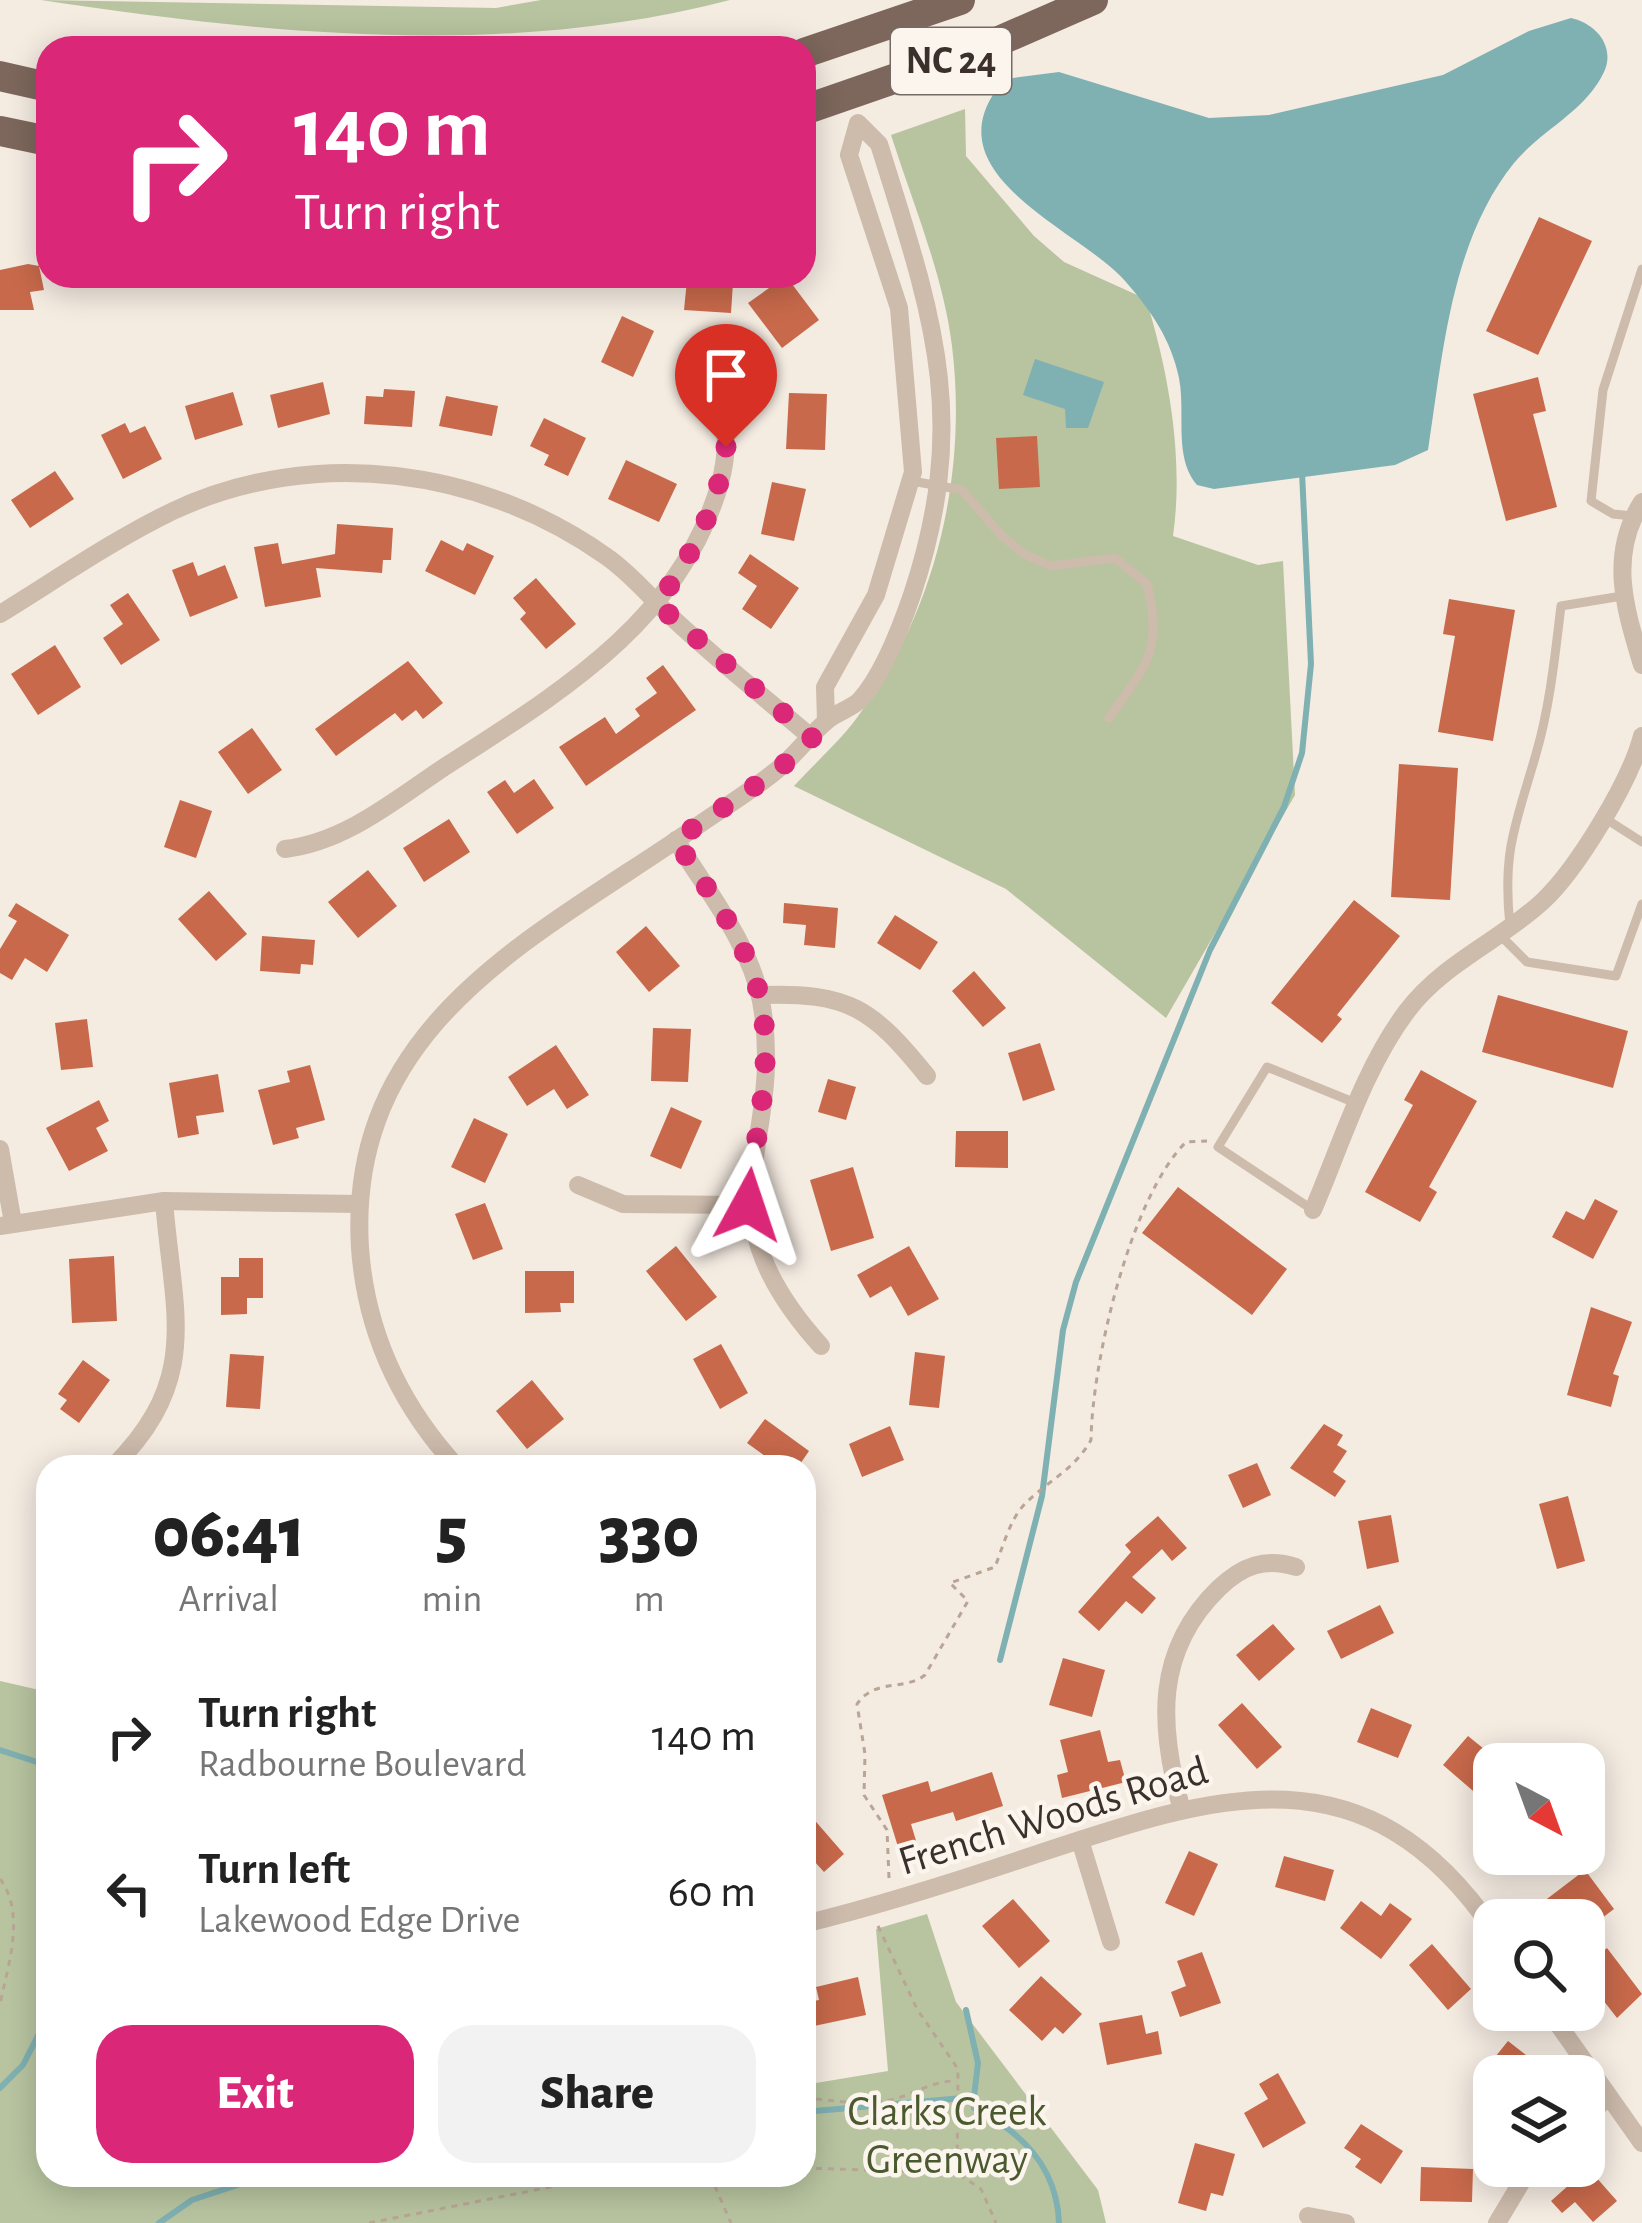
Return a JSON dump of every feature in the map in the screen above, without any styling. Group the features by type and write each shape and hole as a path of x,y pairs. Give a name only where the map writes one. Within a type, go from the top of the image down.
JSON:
{"main road":[{"path":"1026,31 1072,0"},
{"name":"NC 24","path":"816,110 855,109 1093,0"},
{"name":"NC 24","path":"816,49 956,1"},
{"path":"0,76 36,84"},
{"path":"0,131 36,138"}],"street":[{"path":"826,722 825,687 876,595 912,481 908,367 899,308 849,155 855,109"},
{"path":"448,1455 413,1414 375,1330 362,1267 359,1204 381,1107 437,1018 480,974 778,770 826,722 859,701 905,614 940,483 945,432 928,303 880,144 855,109"},
{"path":"285,849 321,843 463,755 583,675 657,604 691,556 723,472 726,426 709,387"},
{"path":"0,614 177,509 246,486 335,473 422,479 510,503 612,560 812,738"},
{"path":"1638,509 1622,564 1622,596 1642,665"},
{"path":"1312,1210 1406,1013 1457,962 1553,889 1631,769 1642,736"},
{"path":"676,840 742,948 760,995 765,1057 748,1205 769,1276 820,1346"},
{"path":"760,995 818,994 853,1005 892,1032 927,1076"},
{"path":"0,1149 7,1225 164,1201 359,1204"},
{"path":"578,1185 622,1204 748,1205"},
{"path":"124,1455 159,1415 173,1374 164,1201"},
{"path":"1181,1807 1163,1720 1165,1688 1179,1642 1193,1616 1229,1579 1264,1562 1296,1567"},
{"name":"French Woods Road","path":"816,1921 871,1908 1181,1807 1268,1797 1302,1801 1364,1820 1422,1852 1473,1904"},
{"path":"1080,1840 1112,1942"},
{"path":"1562,2031 1642,2143"},
{"path":"1605,2101 1609,2099"},
{"path":"1497,2223 1518,2187"},
{"path":"1308,2216 1346,2223"}],"lane":[{"path":"1638,509 1613,514 1592,501 1603,390 1642,269"},
{"path":"912,481 962,490 1024,554 1051,566 1115,558 1148,584 1156,634 1151,658 1109,718"},
{"path":"1622,596 1561,606 1537,752 1513,819 1504,871 1505,930 1527,962 1616,976 1642,904"},
{"path":"1601,816 1642,842"},
{"path":"1312,1210 1218,1147 1267,1067 1359,1104"}],"path":[{"path":"957,2173 959,2084 951,2055 902,1982 871,1908 890,1889 889,1844 877,1810 864,1795 865,1754 857,1704 880,1686 918,1682 925,1676 968,1601 950,1582 995,1567 1017,1512 1066,1475 1091,1440 1101,1342 1153,1192 1186,1142 1221,1142"},
{"path":"0,1879 13,1907 0,2004"},
{"path":"816,2100 856,2105 889,2102 943,2079 959,2084"},
{"path":"816,2168 957,2173 981,2189 996,2223"},
{"path":"369,2223 550,2187"},
{"path":"715,2187 731,2223"}],"green space":[{"path":"41,0 496,8 541,0 730,0 559,30 386,35 213,23"},
{"path":"965,109 966,156 1034,236 1064,262 1146,299 1172,416 1177,477 1173,536 1258,565 1283,561 1295,795 1166,1018 1006,889 794,786 849,728 883,678 907,635 940,542 955,444 952,346 935,266 891,135"},
{"name":"Clarks Creek Greenway","path":"0,1681 36,1689 36,2187 816,2187 816,2083 888,2071 876,1929 927,1914 956,2002 1098,2190 1106,2223 0,2223"}],"water":[{"path":"1571,18 1601,37 1607,53 1604,72 1586,98 1514,163 1493,194 1476,227 1453,299 1428,450 1395,465 1214,489 1197,485 1185,461 1175,364 1152,315 1105,262 1021,200 998,176 984,150 982,121 996,90 1013,78 1059,72 1209,118 1269,115 1443,75 1529,31"},
{"path":"1035,359 1104,382 1088,428 1066,428 1065,409 1023,395"}],"building":[{"path":"1539,217 1592,241 1538,355 1486,331"},
{"path":"36,265 36,288 44,290 30,292 34,310 0,310 0,270"},
{"path":"686,288 733,288 731,313 684,310"},
{"path":"769,288 795,288 819,320 782,348 748,303"},
{"path":"622,316 654,331 633,377 601,362"},
{"path":"1538,377 1546,411 1533,414 1557,507 1506,521 1473,394"},
{"path":"323,382 330,414 278,428 270,395"},
{"path":"384,389 415,391 412,427 364,424 366,396 383,397"},
{"path":"233,392 243,425 195,440 185,406"},
{"path":"789,393 827,394 825,450 786,449"},
{"path":"446,396 498,406 492,436 439,426"},
{"path":"544,418 586,438 568,476 544,465 549,455 530,446"},
{"path":"125,423 130,433 145,426 162,459 123,479 101,435"},
{"path":"1037,436 1040,487 999,489 996,438"},
{"path":"626,460 677,484 659,522 608,499"},
{"path":"55,471 74,499 30,528 11,500"},
{"path":"772,482 806,489 794,541 761,534"},
{"path":"337,524 393,528 391,560 383,560 382,573 316,568 321,597 265,607 254,547 278,543 282,564 335,554"},
{"path":"441,540 463,551 467,543 494,556 475,595 425,571"},
{"path":"750,554 799,588 771,629 742,609 757,586 738,573"},
{"path":"193,562 198,576 225,565 238,598 190,617 172,570"},
{"path":"536,578 576,624 546,649 520,619 526,613 513,598"},
{"path":"128,593 160,640 121,665 103,638 123,624 110,605"},
{"path":"1449,599 1515,610 1493,741 1438,732 1455,636 1443,634"},
{"path":"55,645 81,687 38,715 11,674"},
{"path":"408,661 443,703 423,719 416,710 402,721 395,713 336,756 315,729"},
{"path":"663,665 696,710 586,786 559,747 605,717 616,734 640,716 635,709 657,693 646,678"},
{"path":"252,728 282,770 248,794 218,752"},
{"path":"1399,764 1458,768 1450,900 1391,897"},
{"path":"534,779 554,808 517,834 487,792 505,780 514,793"},
{"path":"180,800 212,811 196,858 164,847"},
{"path":"449,819 470,852 424,882 403,848"},
{"path":"368,870 397,906 358,938 328,902"},
{"path":"209,891 247,934 216,961 178,919"},
{"path":"1354,900 1400,936 1337,1015 1342,1019 1322,1043 1271,1003"},
{"path":"16,903 69,935 47,972 25,958 12,980 0,973 0,949 17,921 8,916"},
{"path":"784,903 838,908 835,948 804,945 806,925 783,923"},
{"path":"895,915 938,942 920,970 877,943"},
{"path":"646,926 680,966 649,992 616,952"},
{"path":"262,936 315,940 313,965 301,964 300,974 260,971"},
{"path":"974,971 1006,1008 983,1027 952,991"},
{"path":"1498,995 1628,1031 1613,1088 1482,1052"},
{"path":"87,1019 93,1067 61,1070 55,1023"},
{"path":"653,1028 691,1029 688,1082 651,1081"},
{"path":"1040,1043 1055,1090 1023,1101 1008,1053"},
{"path":"556,1045 589,1095 567,1109 554,1089 527,1106 508,1077"},
{"path":"310,1065 325,1120 296,1128 299,1138 273,1145 258,1090 290,1082 287,1071"},
{"path":"1421,1070 1477,1101 1429,1187 1437,1192 1420,1222 1365,1192 1413,1105 1404,1100"},
{"path":"218,1074 224,1112 196,1116 199,1134 178,1138 169,1083"},
{"path":"828,1079 856,1087 846,1120 818,1112"},
{"path":"99,1100 109,1121 96,1128 108,1151 69,1171 46,1128"},
{"path":"671,1107 702,1121 681,1169 650,1156"},
{"path":"474,1118 508,1134 485,1183 451,1167"},
{"path":"956,1131 1008,1131 1008,1168 955,1167"},
{"path":"853,1167 874,1238 831,1251 810,1180"},
{"path":"1178,1187 1287,1269 1252,1315 1142,1233"},
{"path":"1595,1199 1618,1211 1593,1259 1552,1237 1566,1211 1584,1220"},
{"path":"485,1203 503,1249 473,1260 455,1214"},
{"path":"676,1246 717,1297 686,1321 646,1271"},
{"path":"909,1246 939,1299 908,1316 891,1286 870,1298 857,1275"},
{"path":"114,1256 117,1321 72,1323 69,1259"},
{"path":"239,1258 263,1258 263,1298 247,1298 247,1314 221,1315 221,1277 239,1277"},
{"path":"525,1271 574,1271 574,1303 560,1303 561,1312 525,1313"},
{"path":"1591,1307 1632,1322 1613,1374 1619,1376 1611,1407 1567,1395"},
{"path":"721,1344 748,1393 720,1409 693,1359"},
{"path":"915,1352 945,1356 939,1408 909,1405"},
{"path":"230,1354 264,1356 260,1409 226,1407"},
{"path":"83,1360 110,1380 79,1423 60,1409 67,1400 58,1394"},
{"path":"532,1380 564,1419 527,1449 496,1411"},
{"path":"765,1419 809,1451 806,1455 764,1455 747,1443"},
{"path":"1324,1424 1343,1435 1337,1445 1347,1451 1333,1472 1346,1481 1335,1497 1290,1468"},
{"path":"890,1426 904,1460 862,1477 849,1444"},
{"path":"1257,1463 1271,1495 1243,1508 1228,1475"},
{"path":"1568,1496 1585,1561 1557,1569 1539,1504"},
{"path":"1391,1515 1399,1562 1367,1569 1358,1521"},
{"path":"1158,1516 1187,1548 1172,1561 1162,1549 1132,1577 1156,1598 1142,1614 1126,1601 1099,1631 1078,1612 1131,1552 1125,1545"},
{"path":"1380,1605 1394,1633 1341,1659 1327,1631"},
{"path":"1273,1624 1295,1649 1259,1681 1236,1655"},
{"path":"1063,1658 1105,1670 1092,1717 1049,1705"},
{"path":"1242,1703 1282,1747 1257,1769 1218,1725"},
{"path":"1371,1708 1412,1725 1398,1758 1357,1742"},
{"path":"1100,1730 1108,1762 1120,1760 1126,1782 1062,1798 1057,1775 1068,1772 1060,1740"},
{"path":"1468,1736 1477,1743 1473,1743 1473,1791 1443,1765"},
{"path":"992,1772 1003,1806 956,1821 953,1812 911,1824 917,1844 899,1850 882,1795 928,1781 931,1792"},
{"path":"816,1822 844,1854 824,1872 816,1863"},
{"path":"1189,1851 1218,1864 1194,1916 1165,1903"},
{"path":"1284,1856 1334,1870 1325,1901 1275,1887"},
{"path":"1578,1875 1589,1875 1614,1909 1605,1916 1605,1899 1547,1899"},
{"path":"1013,1899 1050,1941 1019,1968 982,1926"},
{"path":"1361,1901 1381,1916 1390,1903 1412,1919 1381,1959 1340,1928"},
{"path":"1432,1944 1471,1989 1448,2010 1409,1965"},
{"path":"1605,1950 1642,1994 1617,2018 1605,2003"},
{"path":"1202,1952 1221,2003 1180,2017 1171,1992 1186,1986 1177,1961"},
{"path":"1041,1976 1082,2014 1063,2034 1055,2027 1042,2041 1009,2010"},
{"path":"858,1977 866,2015 816,2026 816,1987"},
{"path":"1142,2015 1146,2034 1158,2031 1162,2054 1107,2065 1099,2023"},
{"path":"1508,2041 1526,2055 1497,2055"},
{"path":"1278,2073 1306,2123 1263,2148 1244,2113 1268,2099 1259,2084"},
{"path":"1361,2124 1403,2151 1381,2184 1355,2167 1361,2159 1344,2148"},
{"path":"1195,2143 1235,2154 1223,2196 1211,2193 1206,2211 1178,2203"},
{"path":"1421,2167 1473,2169 1472,2202 1420,2201"},
{"path":"1567,2187 1605,2187 1617,2201 1593,2222 1575,2202 1562,2213 1551,2201"}],"waterway":[{"path":"1000,1660 1042,1496 1063,1330 1076,1282 1210,950 1284,807 1302,753 1311,664 1302,472"},
{"path":"0,1750 36,1762"},
{"path":"966,2010 978,2063 974,2097"},
{"path":"0,2088 23,2065 36,2040"},
{"path":"974,2097 974,2108 1007,2128 1044,2168 1059,2223"},
{"path":"816,2111 974,2097"},
{"path":"159,2223 192,2200 232,2187"}],"route":[{"path":"726,447 713,507 691,556 657,604 812,738 778,770 676,840 742,948 760,995 765,1057 748,1205"}]}
